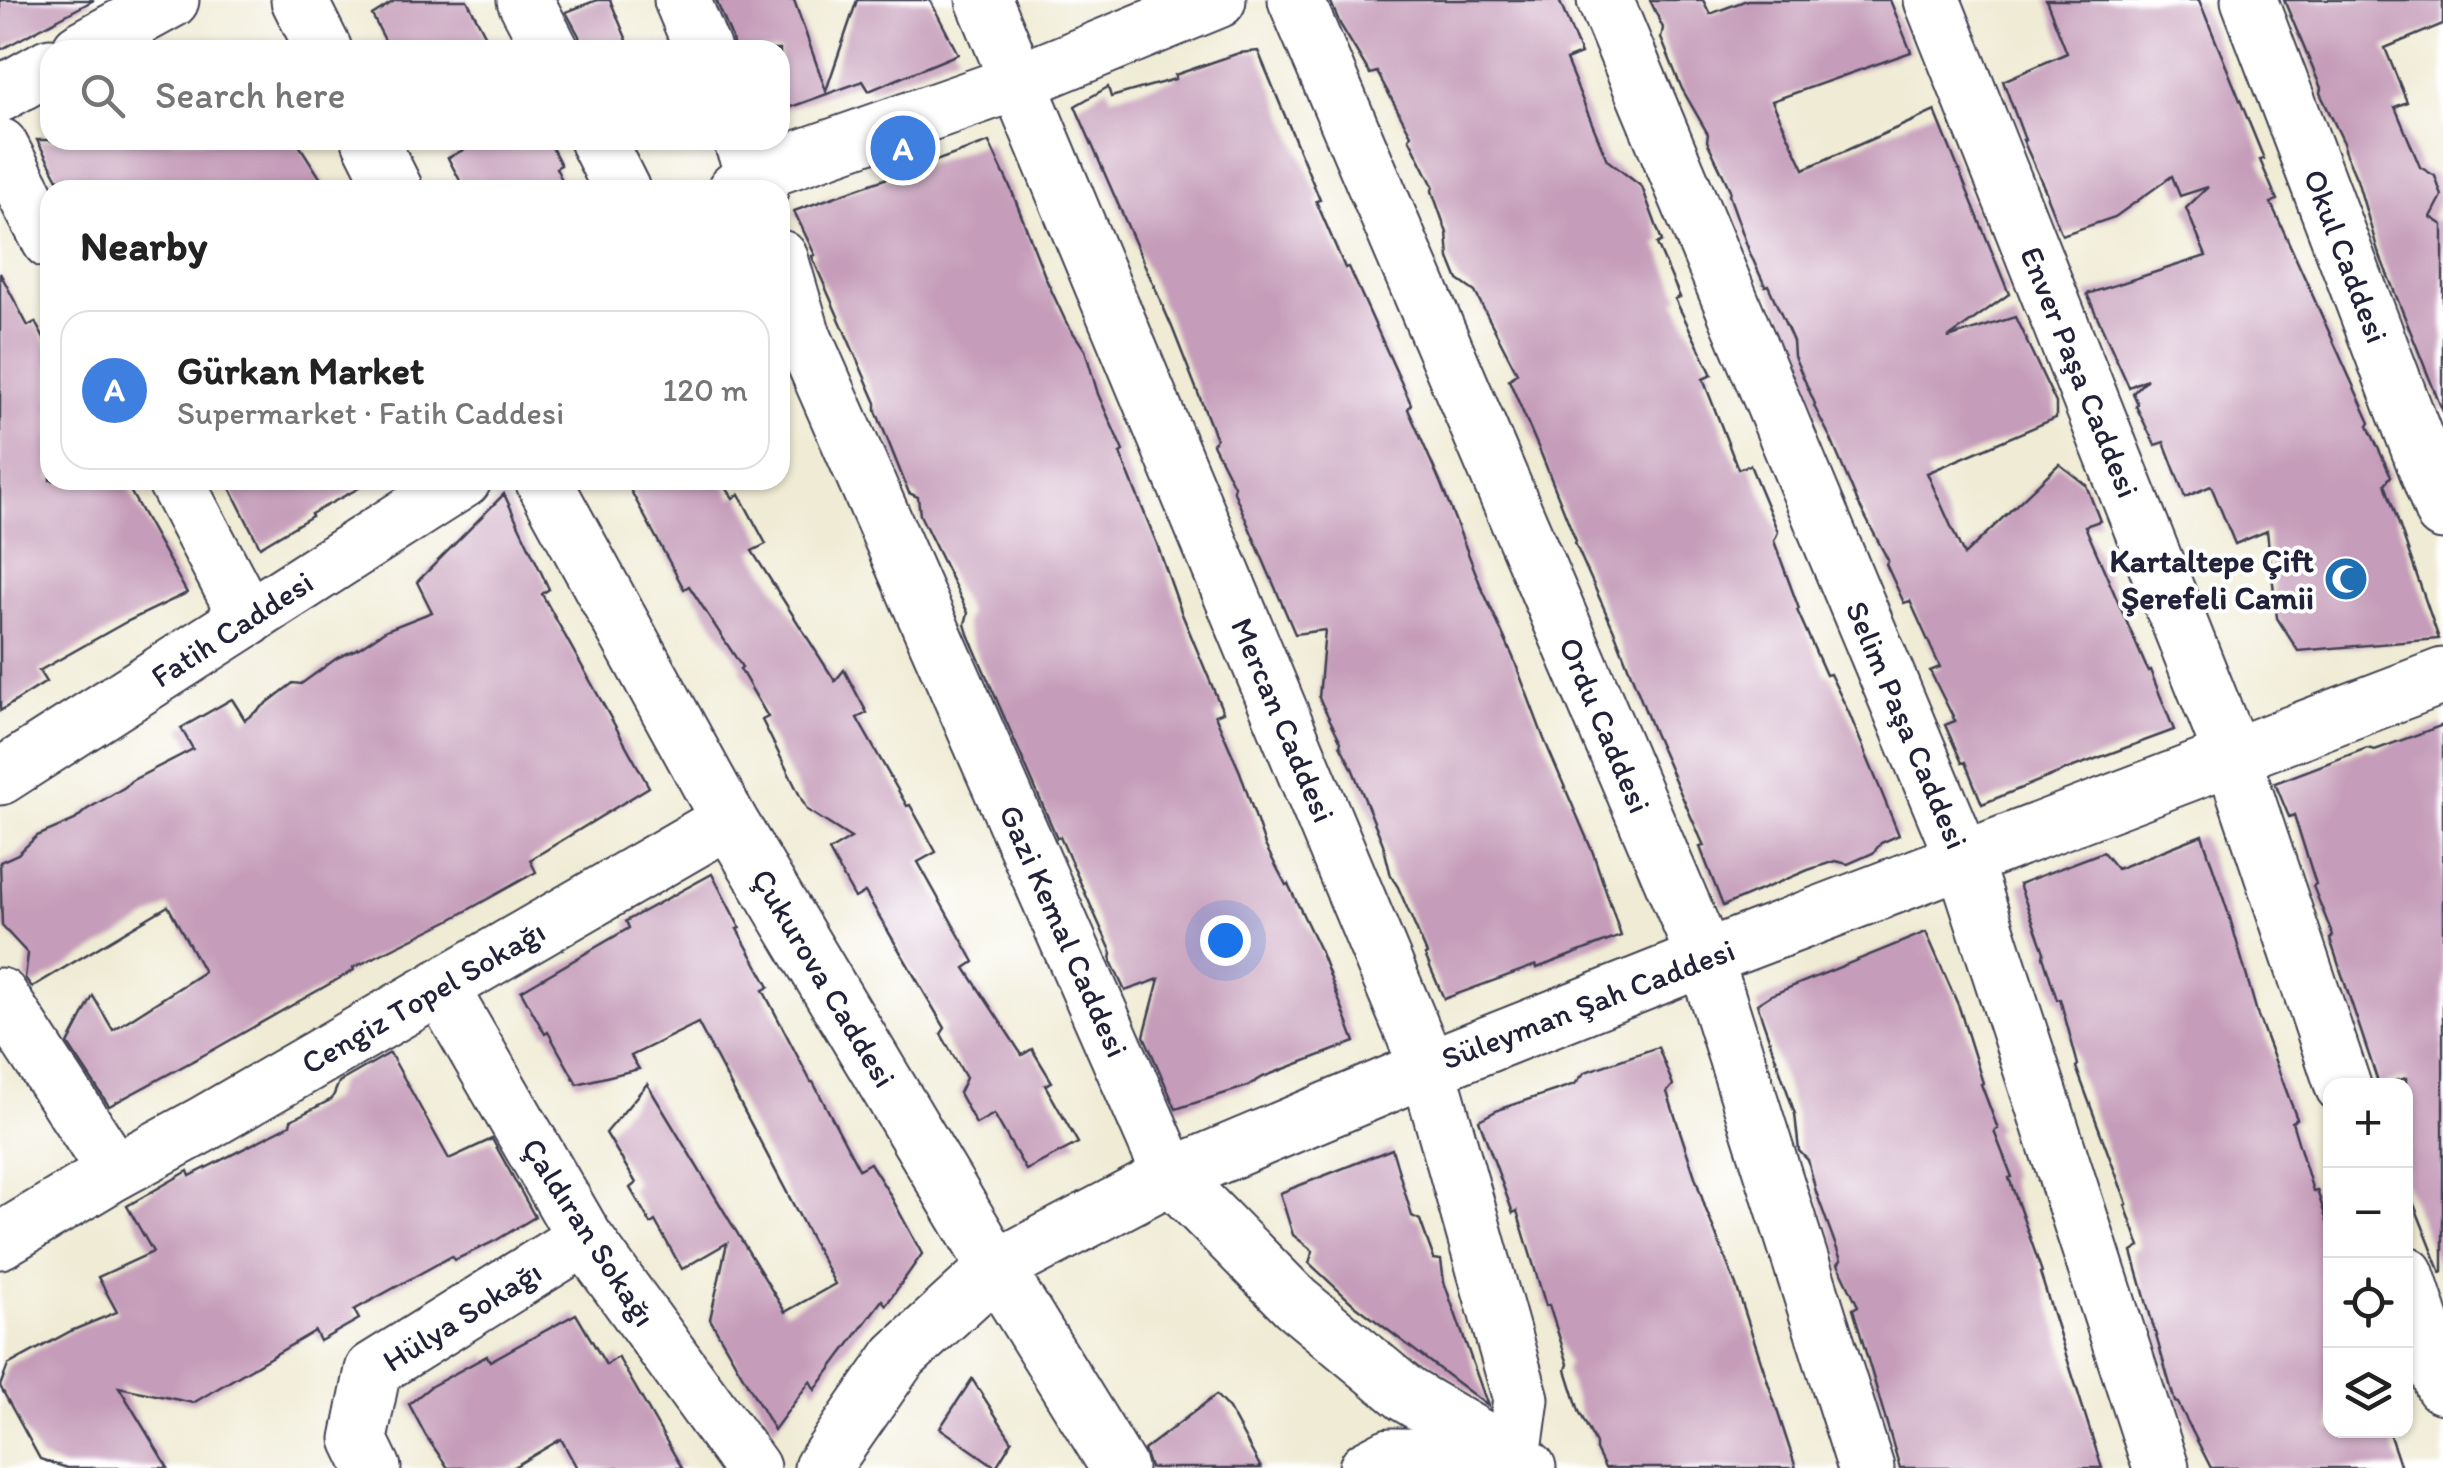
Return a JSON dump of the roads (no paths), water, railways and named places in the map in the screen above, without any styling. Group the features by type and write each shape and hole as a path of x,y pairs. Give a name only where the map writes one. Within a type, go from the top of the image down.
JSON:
{"street":[{"path":"99,26 171,0"},
{"path":"299,0 319,40"},
{"path":"526,0 546,40"},
{"path":"682,0 699,40"},
{"name":"Mercan Caddesi","path":"984,0 1428,1068 1522,1399 1519,1464"},
{"path":"747,174 1018,82 1218,0"},
{"name":"Ordu Caddesi","path":"1296,0 1705,958 1866,1468"},
{"name":"Selim Paşa Caddesi","path":"1604,0 1962,858 2161,1468"},
{"name":"Enver Paşa Caddesi","path":"1932,0 2233,758 2339,1078"},
{"name":"Okul Caddesi","path":"2249,0 2443,512"},
{"path":"0,94 40,72"},
{"path":"0,146 40,223"},
{"path":"375,150 390,180"},
{"path":"601,150 617,180"},
{"name":"Gazi Kemal Caddesi","path":"790,290 804,336 1171,1176 1296,1303 1393,1384 1519,1464"},
{"path":"181,490 248,619"},
{"name":"Fatih Caddesi","path":"0,777 448,490"},
{"name":"Çukurova Caddesi","path":"549,490 729,820 1119,1468"},
{"name":"Süleyman Şah Caddesi","path":"822,1468 900,1357 996,1268 1171,1176 1705,958 2443,676"},
{"name":"Cengiz Topel Sokağı","path":"0,1242 729,820"},
{"name":"Çaldıran Sokağı","path":"440,987 586,1238 752,1468"},
{"path":"0,996 115,1172"},
{"name":"Hülya Sokağı","path":"373,1468 359,1439 373,1370 586,1238"},
{"path":"2413,1295 2443,1386"},
{"path":"1367,1468 1390,1456 1519,1464"}],"place":[{"name":"Gürkan Market","path":"903,148"},
{"name":"Kartaltepe Çift Şerefeli Camii","path":"2346,579"}]}
